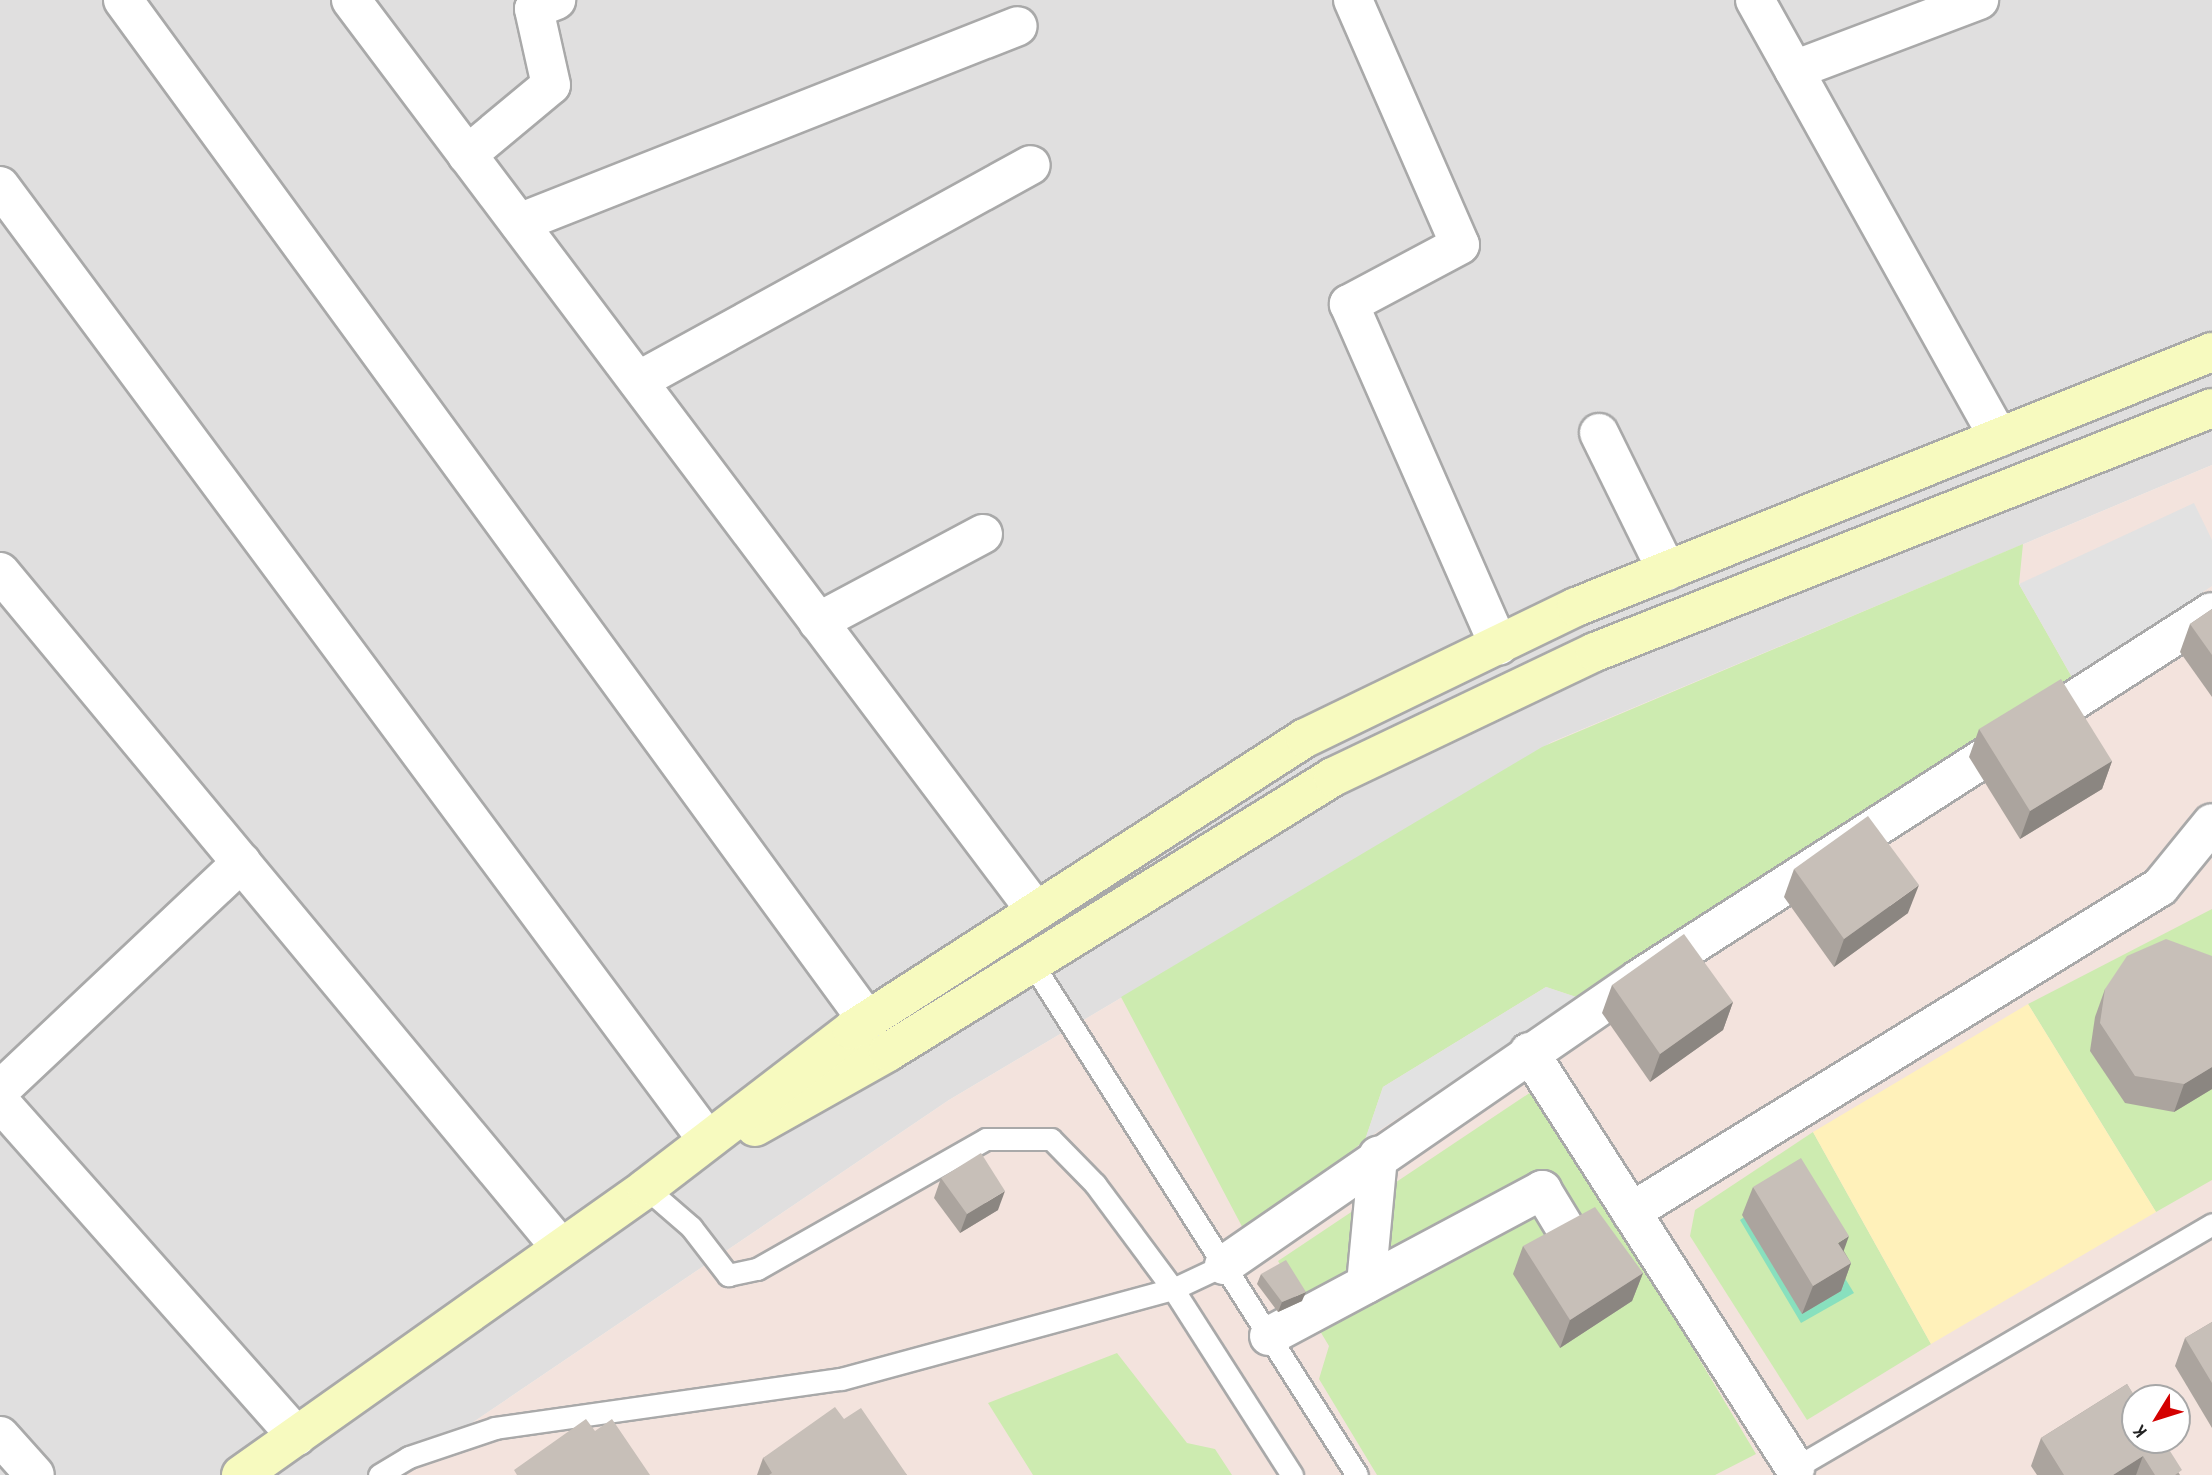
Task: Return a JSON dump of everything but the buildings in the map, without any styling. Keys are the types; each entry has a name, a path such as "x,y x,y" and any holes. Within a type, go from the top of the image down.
{"main road":[{"path":"241,1475 646,1188 706,1138 867,1020 1305,738 1499,645 1667,571 2212,352"},
{"path":"646,1188 1032,963 1333,777 1595,652 2212,408"}],"street":[{"path":"123,0 867,1020"},
{"path":"351,0 1036,911"},
{"path":"467,155 551,85 534,9 556,0"},
{"path":"1353,0 1460,245 1349,304 1499,645"},
{"path":"1755,0 1999,438"},
{"path":"1794,71 1904,13 1979,0"},
{"path":"519,223 1018,26"},
{"path":"638,382 1031,165"},
{"path":"0,186 706,1138"},
{"path":"1599,433 1667,571"},
{"path":"818,622 982,534"},
{"path":"2,580 242,862 561,1248"},
{"path":"1224,1265 1529,1052 2212,612"},
{"path":"1631,1212 2160,887 2210,833"},
{"path":"0,1090 242,862"},
{"path":"1529,1052 1631,1212 1789,1471"},
{"path":"0,1102 297,1436"},
{"path":"1366,1284 1378,1156"},
{"path":"1269,1336 1542,1190 1573,1241"},
{"path":"0,1436 35,1475"}],"lane":[{"path":"1032,963 1357,1475"},
{"path":"646,1188 691,1227 728,1275 757,1269 986,1139 1051,1139 1095,1184 1172,1289 1292,1475"},
{"path":"1789,1471 2212,1224"},
{"path":"379,1475 409,1457 495,1428 841,1379 1172,1289 1224,1265"}],"shaded area":[{"path":"0,0 2212,0 2212,465 1552,742 949,1100 395,1475 0,1475"},
{"path":"2212,465 2212,1475 395,1475 949,1100 1552,742"},
{"path":"2194,503 2212,540 2212,586 2073,679 2019,584"},
{"path":"1546,987 1579,998 1365,1140 1383,1087"}],"green space":[{"path":"2023,544 2019,584 2073,679 1579,998 1546,987 1383,1087 1365,1140 1247,1236 1121,997 1542,747"},
{"path":"2212,909 2212,1180 2156,1212 2028,1004"},
{"path":"1537,1088 1756,1454 1715,1475 1377,1475 1319,1379 1329,1346 1278,1261"},
{"path":"1813,1132 1931,1344 1807,1420 1690,1236 1695,1210"},
{"path":"1789,1187 1854,1293 1801,1323 1740,1220"},
{"path":"1117,1353 1187,1443 1215,1449 1232,1475 1033,1475 988,1403"}],"sand":[{"path":"2028,1004 2156,1212 1931,1344 1813,1132"}]}
